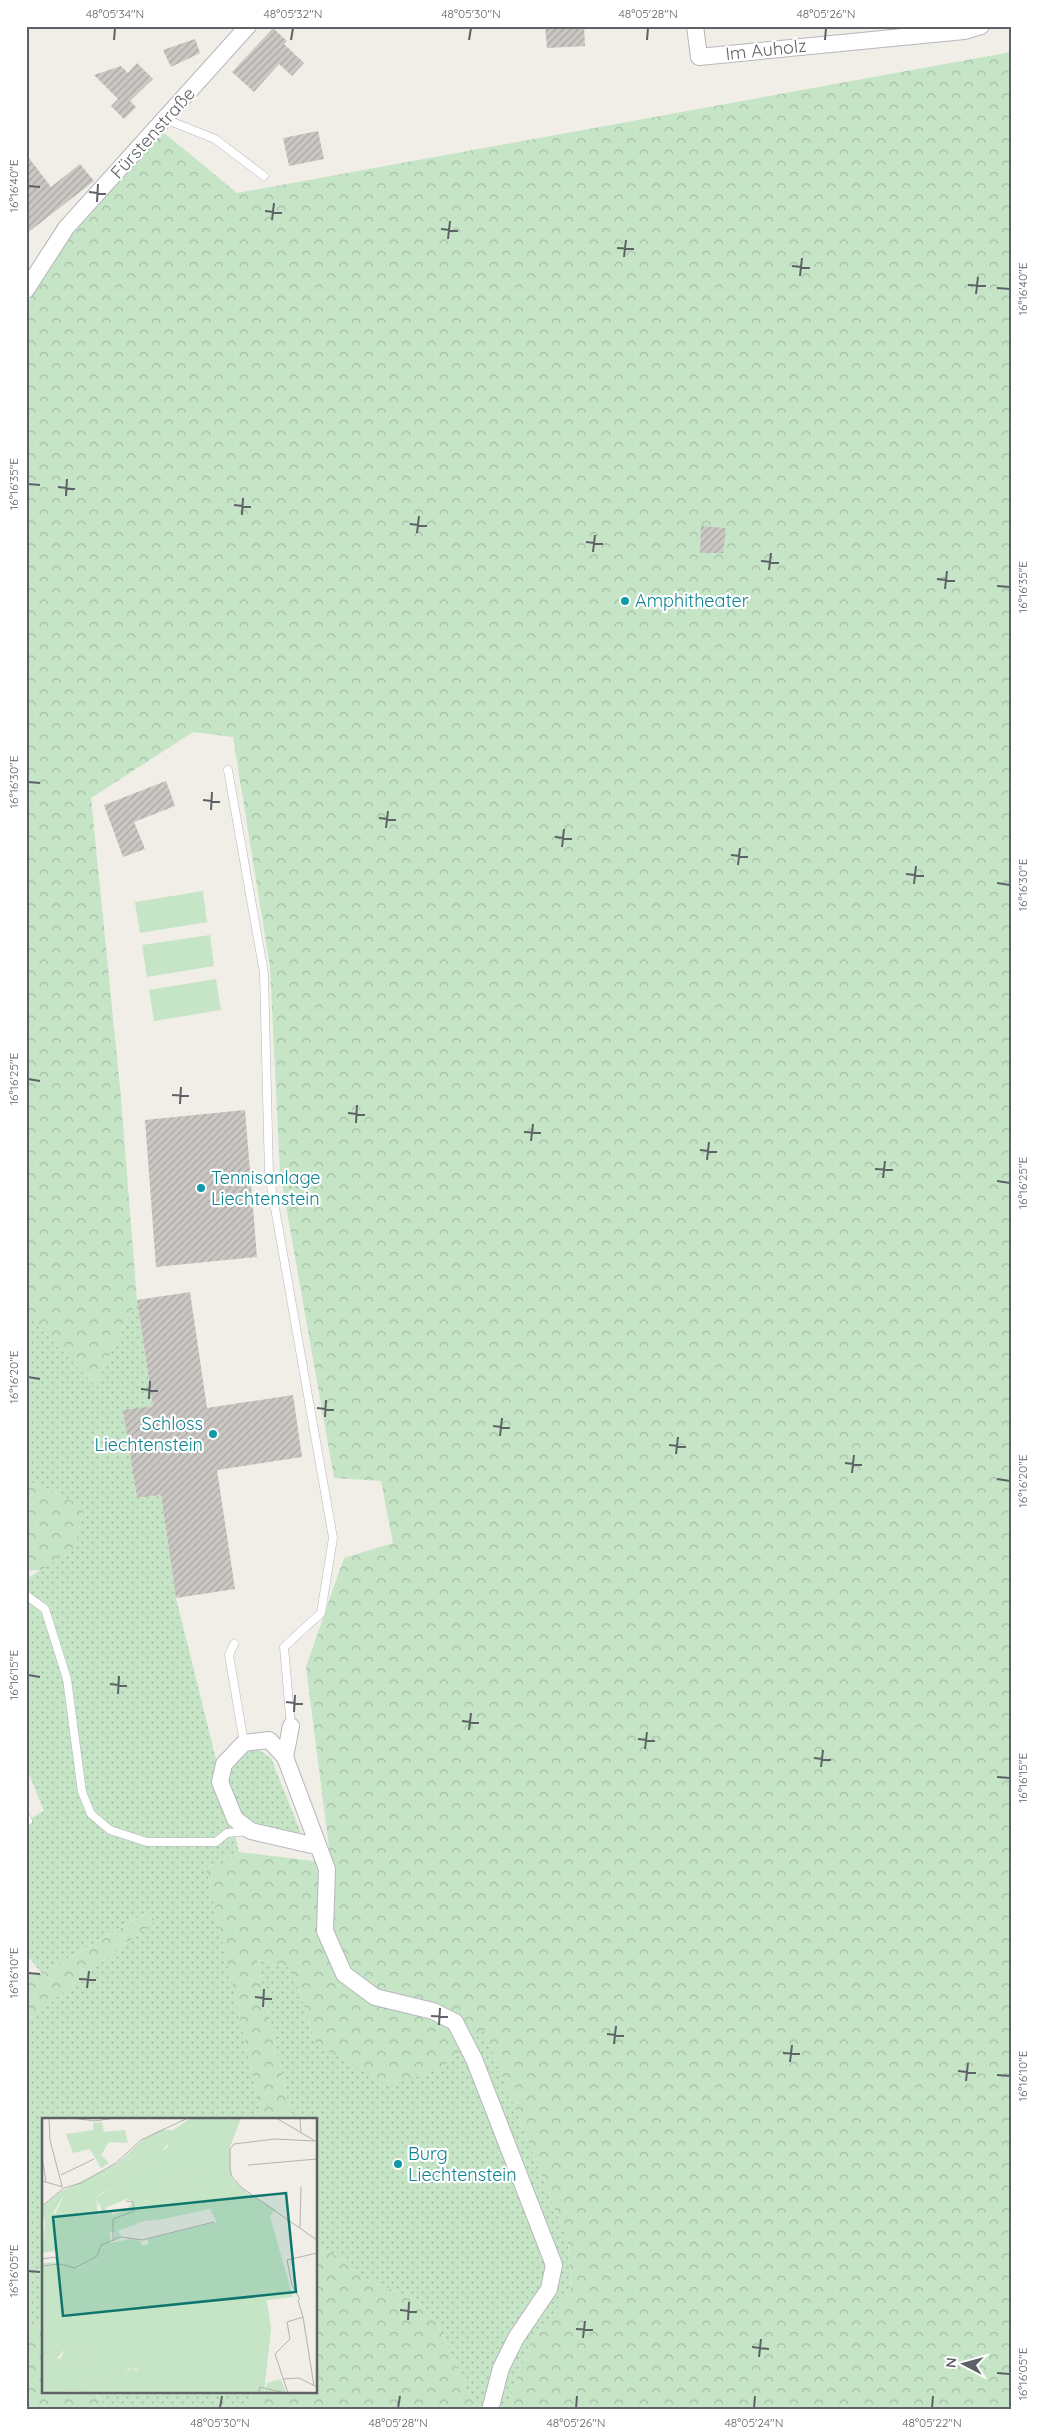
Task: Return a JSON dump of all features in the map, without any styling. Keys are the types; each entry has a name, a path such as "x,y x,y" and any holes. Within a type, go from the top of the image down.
{"street":[{"name":"Fürstenstraße","path":"26,290 66,228 248,26"},
{"name":"Im Auholz","path":"696,26 699,57 964,31 982,26"},
{"path":"285,1757 291,1726"},
{"path":"316,1846 250,1831 236,1819 220,1782 224,1764 244,1743 269,1740 285,1757 316,1846 327,1869 326,1931 344,1974 375,1997 433,2011 455,2022 474,2059 554,2265 549,2289 516,2338 501,2368 490,2410"}],"lane":[{"path":"165,119 215,139 264,176"},
{"path":"228,770 264,973 269,1174 333,1538 321,1613 284,1646 291,1726"},
{"path":"26,1594 45,1608 67,1679 82,1792 91,1814 110,1830 147,1842 216,1842 227,1833 250,1831"},
{"path":"234,1644 229,1655 244,1743"}],"green space":[{"path":"1011,52 1011,2410 506,2410 529,2345 571,2291 568,2242 484,2030 442,2068 388,2086 316,2044 292,1968 257,1960 292,2118 263,2118 206,1868 239,1852 331,1863 306,1667 344,1558 393,1543 381,1481 334,1478 280,1172 270,967 233,737 193,732 91,798 120,1087 137,1300 95,1385 26,1313 26,305 72,235 163,132 237,193"},
{"path":"203,891 207,922 140,933 135,902"},
{"path":"210,935 214,966 147,977 142,945"},
{"path":"216,979 221,1010 154,1021 149,990"},
{"path":"137,1300 153,1406 124,1411 137,1498 161,1495 176,1598 239,1852 206,1868 263,2118 42,2118 42,2328 26,2323 26,2021 156,1920 144,1914 42,1974 26,1954 26,1821 44,1811 26,1767 26,1579 75,1549 84,1506 26,1480 26,1313 95,1385"},
{"path":"26,1480 84,1506 75,1549 41,1570 26,1571"},
{"path":"247,1750 259,1750 271,1758 301,1833 259,1826 244,1815 231,1801 227,1775 237,1754"},
{"path":"145,1914 156,1920 26,2021 26,1973 42,1974"},
{"path":"257,1960 292,1968 316,2044 442,2068 484,2030 568,2242 571,2291 529,2345 506,2410 476,2410 436,2321 416,2300 364,2278 319,2243 318,2118 292,2118"},
{"path":"318,2239 319,2243 364,2278 416,2300 436,2321 476,2410 248,2410 252,2394 318,2394"},
{"path":"26,2323 42,2328 42,2394 96,2394 105,2407 102,2410 26,2410"},
{"path":"97,2394 252,2394 248,2410 102,2410 105,2407"}],"building":[{"path":"545,26 584,26 585,46 547,48"},
{"path":"273,28 287,41 284,44 304,63 292,76 279,64 254,92 232,72"},
{"path":"195,39 200,53 171,67 163,50"},
{"path":"137,63 153,79 130,101 136,107 124,119 111,106 118,99 94,75 121,66 128,73"},
{"path":"318,131 324,159 289,166 283,138"},
{"path":"26,154 51,187 80,164 94,181 26,234"},
{"path":"701,526 726,528 723,553 700,553"},
{"path":"166,781 175,806 134,822 145,849 123,857 104,805"},
{"name":"Tennisanlage Liechtenstein","path":"245,1110 257,1257 156,1267 145,1120"},
{"name":"Schloss Liechtenstein","path":"190,1292 207,1408 293,1395 302,1457 217,1470 235,1589 176,1598 161,1495 137,1498 123,1410 153,1406 137,1300"}],"place":[{"name":"Amphitheater","path":"625,601"},
{"name":"Tennisanlage Liechtenstein","path":"201,1188"},
{"name":"Schloss Liechtenstein","path":"213,1434"},
{"name":"Burg Liechtenstein","path":"398,2164"}]}
